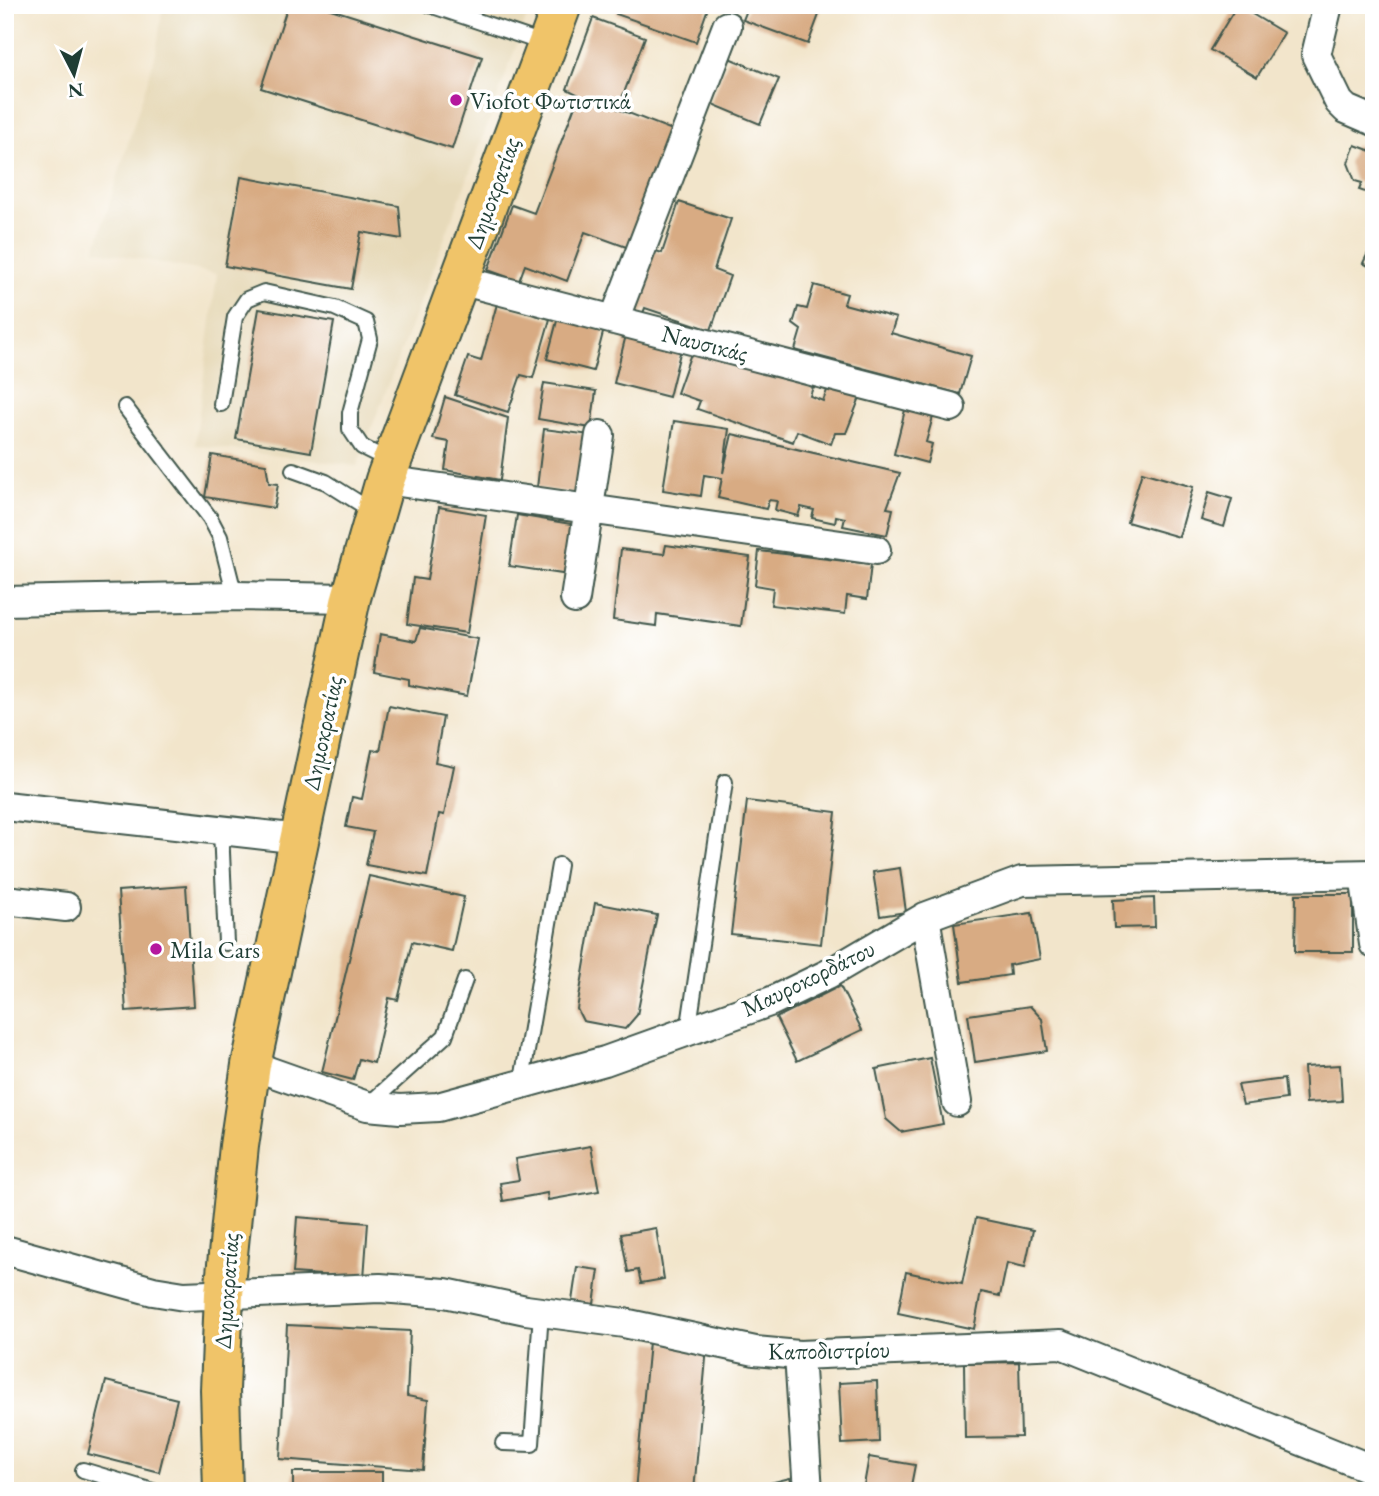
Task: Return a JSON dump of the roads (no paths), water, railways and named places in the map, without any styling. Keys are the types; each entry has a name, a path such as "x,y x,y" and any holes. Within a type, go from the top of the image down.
{"main road":[{"name":"Δημοκρατίας","path":"223,1491 220,1390 224,1294 235,1173 251,1065 351,598 384,485 562,5"}],"street":[{"path":"1328,5 1316,55 1339,102 1346,109 1374,121"},
{"path":"614,320 727,26"},
{"name":"Ναυσικάς","path":"459,280 951,407"},
{"path":"575,599 600,435"},
{"path":"384,485 589,509 876,550"},
{"path":"5,601 235,596 351,598"},
{"path":"5,806 300,839"},
{"path":"1369,875 1374,944"},
{"name":"Μαυροκορδάτου","path":"251,1065 367,1106 400,1109 438,1107 521,1086 688,1032 801,988 925,917 1004,886 1038,878 1369,875"},
{"path":"5,900 66,907"},
{"path":"925,917 957,1102"},
{"name":"Καποδιστρίου","path":"5,1250 153,1292 184,1296 380,1288 445,1293 541,1312 614,1321 755,1351 799,1355 1061,1343 1374,1470"},
{"path":"799,1355 808,1491"}],"lane":[{"path":"430,5 547,44"},
{"path":"221,404 235,317 247,299 264,292 335,307 366,322 370,339 350,413 350,429 384,485"},
{"path":"125,407 210,518 220,537 235,596"},
{"path":"293,470 326,482 384,485"},
{"path":"688,1032 725,782"},
{"path":"221,830 226,943"},
{"path":"521,1086 559,865"},
{"path":"367,1106 445,1036 465,980"},
{"path":"503,1443 532,1444 541,1312"},
{"path":"83,1470 153,1491"}],"place":[{"name":"Viofot Φωτιστικά","path":"456,100"},
{"name":"Mila Cars","path":"156,949"}]}
